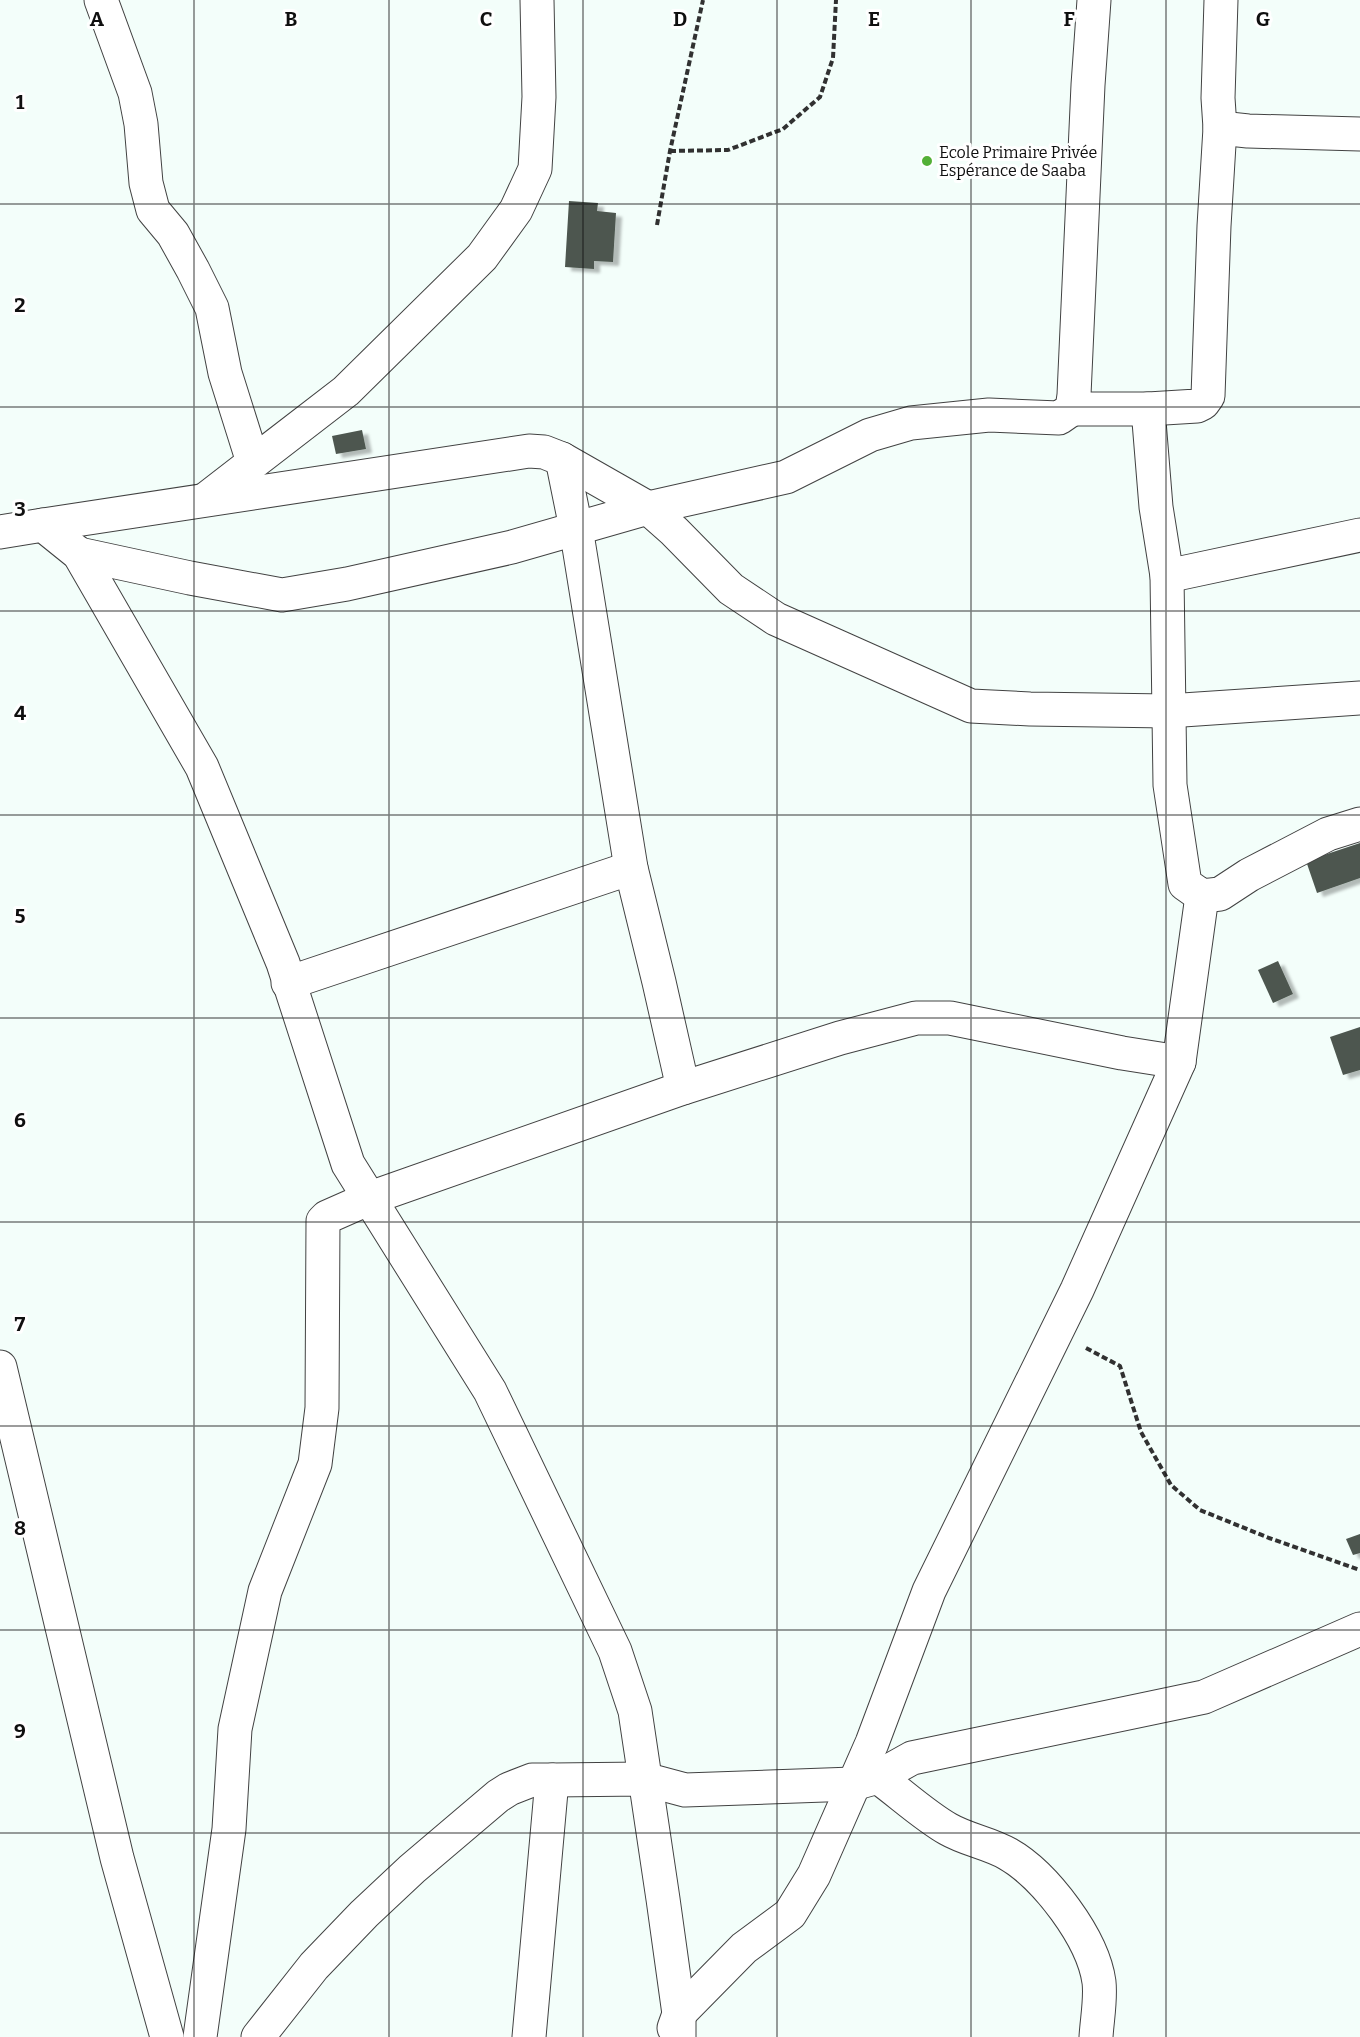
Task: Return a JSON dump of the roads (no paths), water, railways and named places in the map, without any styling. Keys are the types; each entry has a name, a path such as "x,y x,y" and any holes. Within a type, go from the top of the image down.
{"street":[{"path":"100,0 135,93 141,124 146,183 153,210 173,234 212,309 225,373 253,462"},
{"path":"205,500 346,391 482,256 516,210 535,169 539,97 537,0"},
{"path":"1072,409 1094,0"},
{"path":"80,554 282,595 347,584 512,547 648,508 786,477 870,435 911,423 990,415 1059,418 1072,409 1148,409 1197,406 1203,403 1208,396 1220,128 1218,98 1221,0"},
{"path":"1220,128 1360,134"},
{"path":"1148,409 1156,507 1167,576 1170,785 1185,884 1202,896 1220,894 1249,875 1328,834 1360,824"},
{"path":"0,532 529,451 544,452 562,459 648,508 674,531 731,590 776,619 971,706 1168,711 1360,698"},
{"path":"562,459 576,528 631,868 683,1088"},
{"path":"43,525 80,554 202,767 283,963 348,1164 490,1392 615,1652 632,1701 676,2030"},
{"path":"1167,576 1360,535"},
{"path":"288,983 631,868"},
{"path":"676,2030 744,1948 790,1914 866,1780 872,1743 929,1591 1056,1333 1179,1062 1202,896"},
{"path":"200,2037 229,1829 235,1729 264,1591 315,1464 322,1408 323,1221 327,1217 370,1198 683,1088 840,1038 916,1018 950,1018 1122,1053 1179,1062"},
{"path":"0,1367 117,1858 167,2037"},
{"path":"258,2037 314,1966 364,1914 412,1869 498,1796 532,1780 644,1779 685,1790 866,1780 912,1758 1204,1696 1360,1629"},
{"path":"530,2037 552,1780"},
{"path":"866,1780 948,1829 1014,1857 1029,1867 1052,1891 1082,1936 1099,1982 1096,2037"}],"place":[{"name":"Ecole Primaire Privée Espérance de Saaba","path":"927,161"}]}
